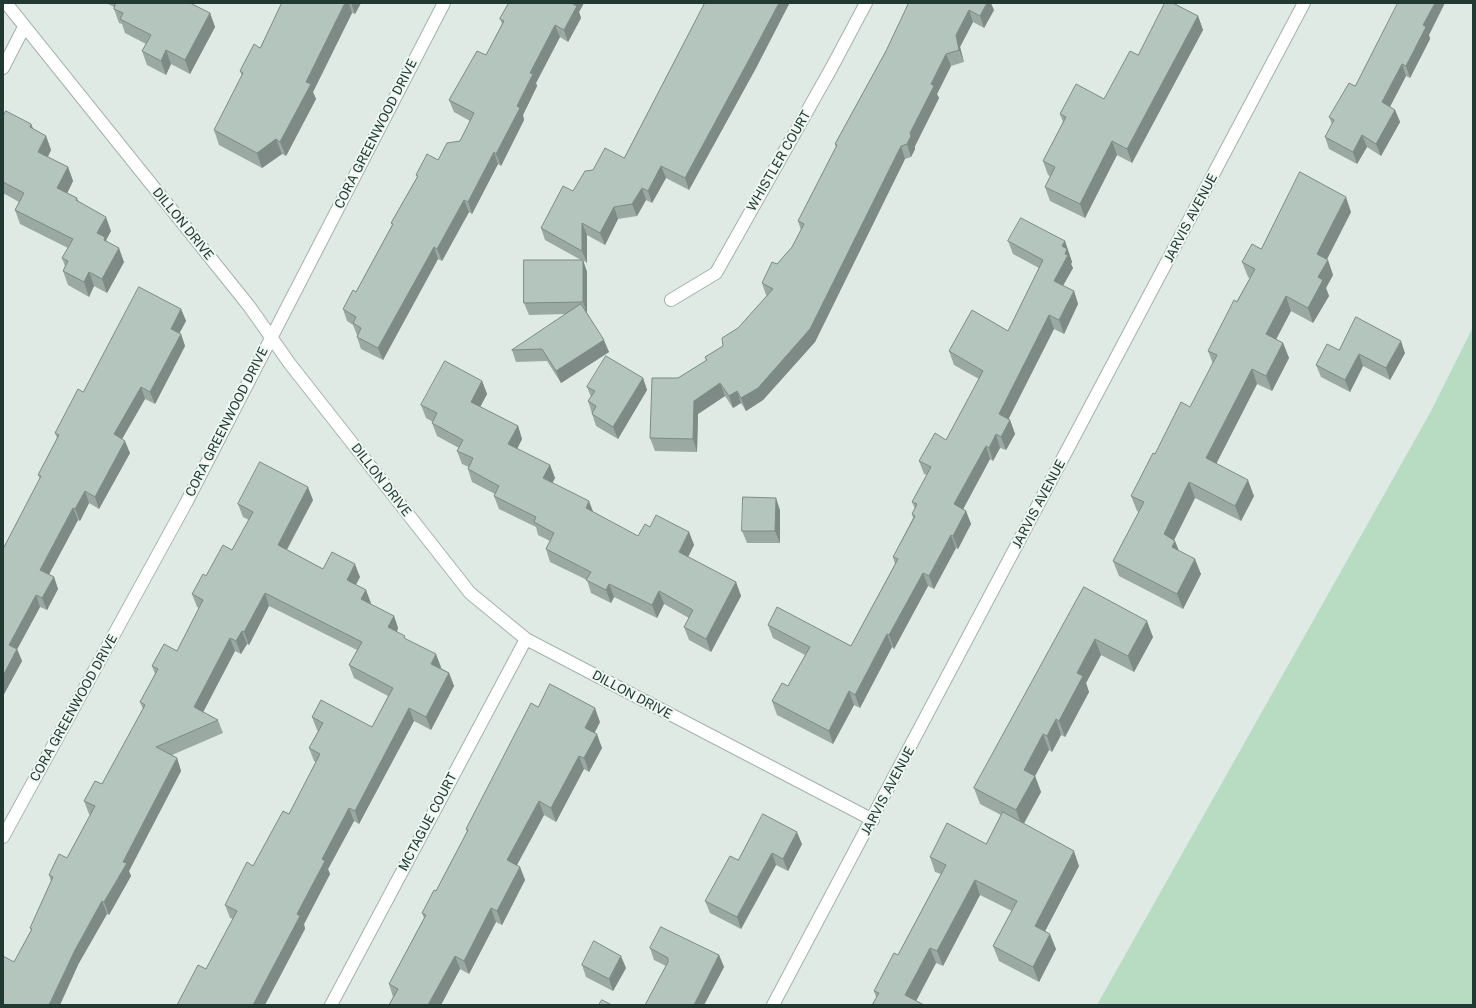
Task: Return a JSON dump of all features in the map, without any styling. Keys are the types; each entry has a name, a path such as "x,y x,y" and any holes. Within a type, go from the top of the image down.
{"street":[{"name":"DILLON DRIVE","path":"6,3 249,306 270,338 470,593 526,639 873,820"},
{"name":"CORA GREENWOOD DRIVE","path":"3,838 186,503 444,3"},
{"name":"WHISTLER COURT","path":"671,300 716,273 832,67 866,3"},
{"name":"JARVIS AVENUE","path":"773,1005 873,820 1304,3"},
{"path":"3,68 24,27"},
{"name":"MCTAGUE COURT","path":"331,1005 498,689 526,639"}],"green space":[{"path":"1473,327 1473,1005 1097,1005 1430,413"}],"building":[{"path":"116,3 190,3 210,13 185,60 166,50 161,61 142,51 151,35 120,19 123,13 114,9"},
{"path":"282,3 345,3 306,82 311,84 280,142 276,139 257,153 214,130 243,73 240,71 254,44 260,48"},
{"path":"509,3 573,3 577,6 564,30 555,25 530,73 533,74 517,106 520,108 496,154 494,152 468,202 464,200 437,249 434,247 378,348 357,337 361,328 353,323 356,317 343,309 353,290 356,292 393,224 391,223 418,176 416,175 427,154 438,160 447,143 460,141 474,113 449,100 477,51 486,55 504,21 500,19"},
{"path":"705,3 779,3 685,178 661,166 648,191 642,188 632,204 614,207 600,233 582,223 582,251 541,228 563,186 573,191 585,171 593,170 605,148 624,158"},
{"path":"909,3 987,3 980,16 969,10 956,35 959,50 946,54 931,84 934,86 910,133 911,136 907,144 901,146 810,329 758,388 741,398 737,391 729,396 720,383 694,401 693,439 650,438 652,378 678,378 707,360 705,357 723,346 722,338 738,328 773,289 762,283 772,262 777,264 792,247 804,224 798,221 837,145 835,144 886,51"},
{"path":"1165,3 1173,3 1198,16 1127,149 1112,141 1080,204 1045,187 1055,167 1043,161 1066,117 1060,114 1076,84 1104,99 1130,51 1138,55"},
{"path":"1398,3 1435,3 1423,25 1426,27 1406,66 1402,64 1382,102 1395,110 1376,144 1362,135 1353,152 1325,137 1334,120 1329,117 1349,83 1355,86"},
{"path":"6,111 31,124 30,127 46,136 38,152 68,167 57,188 77,198 76,200 106,217 97,233 105,237 104,240 119,248 102,279 89,272 84,282 63,271 68,261 62,258 73,239 15,210 24,193 3,182 3,117"},
{"path":"1300,172 1346,197 1317,254 1328,260 1318,277 1323,280 1308,308 1286,296 1266,334 1283,343 1266,376 1252,369 1206,458 1248,480 1235,506 1189,482 1164,534 1175,541 1172,547 1195,559 1177,594 1113,561 1144,502 1131,496 1153,453 1155,454 1181,402 1190,407 1217,355 1208,351 1234,300 1237,302 1255,269 1242,262 1252,244 1261,249"},
{"path":"1021,218 1065,241 1062,246 1067,249 1065,254 1068,255 1054,281 1074,291 1059,320 1049,315 999,414 1010,420 1001,437 996,434 989,448 986,446 954,504 966,511 953,536 951,535 929,576 923,573 889,635 887,634 855,695 849,691 829,731 772,701 782,683 788,686 810,647 768,625 777,607 851,646 898,559 893,557 915,516 912,514 917,504 912,502 931,467 919,461 935,433 946,440 983,371 949,351 972,310 1008,331 1043,260 1008,241"},
{"path":"524,260 583,260 583,302 524,303"},
{"path":"139,287 181,309 171,329 181,334 150,392 141,387 114,434 125,441 95,497 85,491 75,509 73,508 40,570 54,577 42,598 36,595 9,645 17,649 3,676 3,549 41,476 38,475 59,435 55,433 78,389 83,392"},
{"path":"581,304 604,340 556,371 542,349 512,350"},
{"path":"1356,317 1401,341 1386,368 1359,354 1345,380 1316,365 1327,344 1339,350"},
{"path":"606,356 643,378 613,427 592,414 596,406 588,401 595,391 587,387"},
{"path":"445,361 482,381 471,402 518,426 508,444 550,465 543,478 589,501 586,508 638,536 645,524 650,527 656,515 689,532 679,552 736,582 706,639 684,627 693,610 659,591 652,605 609,584 606,590 586,580 591,572 546,549 554,533 534,522 536,517 494,496 499,486 468,469 473,458 457,451 463,440 432,423 437,413 421,405"},
{"path":"260,462 308,487 278,545 323,569 332,552 355,564 347,580 366,590 361,599 394,616 388,627 405,636 404,638 436,654 431,664 449,673 426,717 409,708 355,811 349,808 322,859 325,861 297,914 300,916 253,1005 177,1005 198,965 206,969 237,911 225,905 247,862 253,866 283,811 289,814 320,754 309,748 323,723 312,717 321,700 372,727 393,688 349,665 362,642 265,593 244,632 242,631 236,641 230,638 194,707 218,720 156,747 177,758 123,862 127,863 104,902 102,901 75,950 49,1005 3,1005 3,956 14,962 32,929 30,928 53,877 49,875 59,854 67,858 95,806 84,801 95,781 102,784 145,705 140,702 158,669 152,666 164,644 177,651 203,600 192,594 203,574 206,576 223,545 232,550 253,512 238,504"},
{"path":"743,497 776,498 775,531 742,531"},
{"path":"1084,587 1147,621 1128,656 1095,639 1077,673 1083,676 1059,721 1056,719 1047,736 1043,734 1024,770 1035,776 1016,810 974,788"},
{"path":"550,684 595,708 585,728 597,734 584,758 579,756 551,808 539,801 507,860 520,867 497,911 491,908 464,961 455,956 428,1005 389,1005 398,989 389,984 426,915 422,913 434,890 436,891 468,830 466,829 531,703 538,707"},
{"path":"1003,812 1074,851 1035,926 1050,934 1033,967 993,946 1017,901 975,880 937,951 930,948 905,995 924,1005 872,1005 879,993 874,991 894,953 898,955 946,865 930,857 947,823 986,844"},
{"path":"763,814 797,832 783,859 772,853 737,917 705,901 730,856 738,860"},
{"path":"661,927 719,955 694,1005 645,1005 668,962 668,958 650,948"},
{"path":"594,941 621,956 609,979 582,965"},
{"path":"602,1000 612,1005 599,1005"}]}
